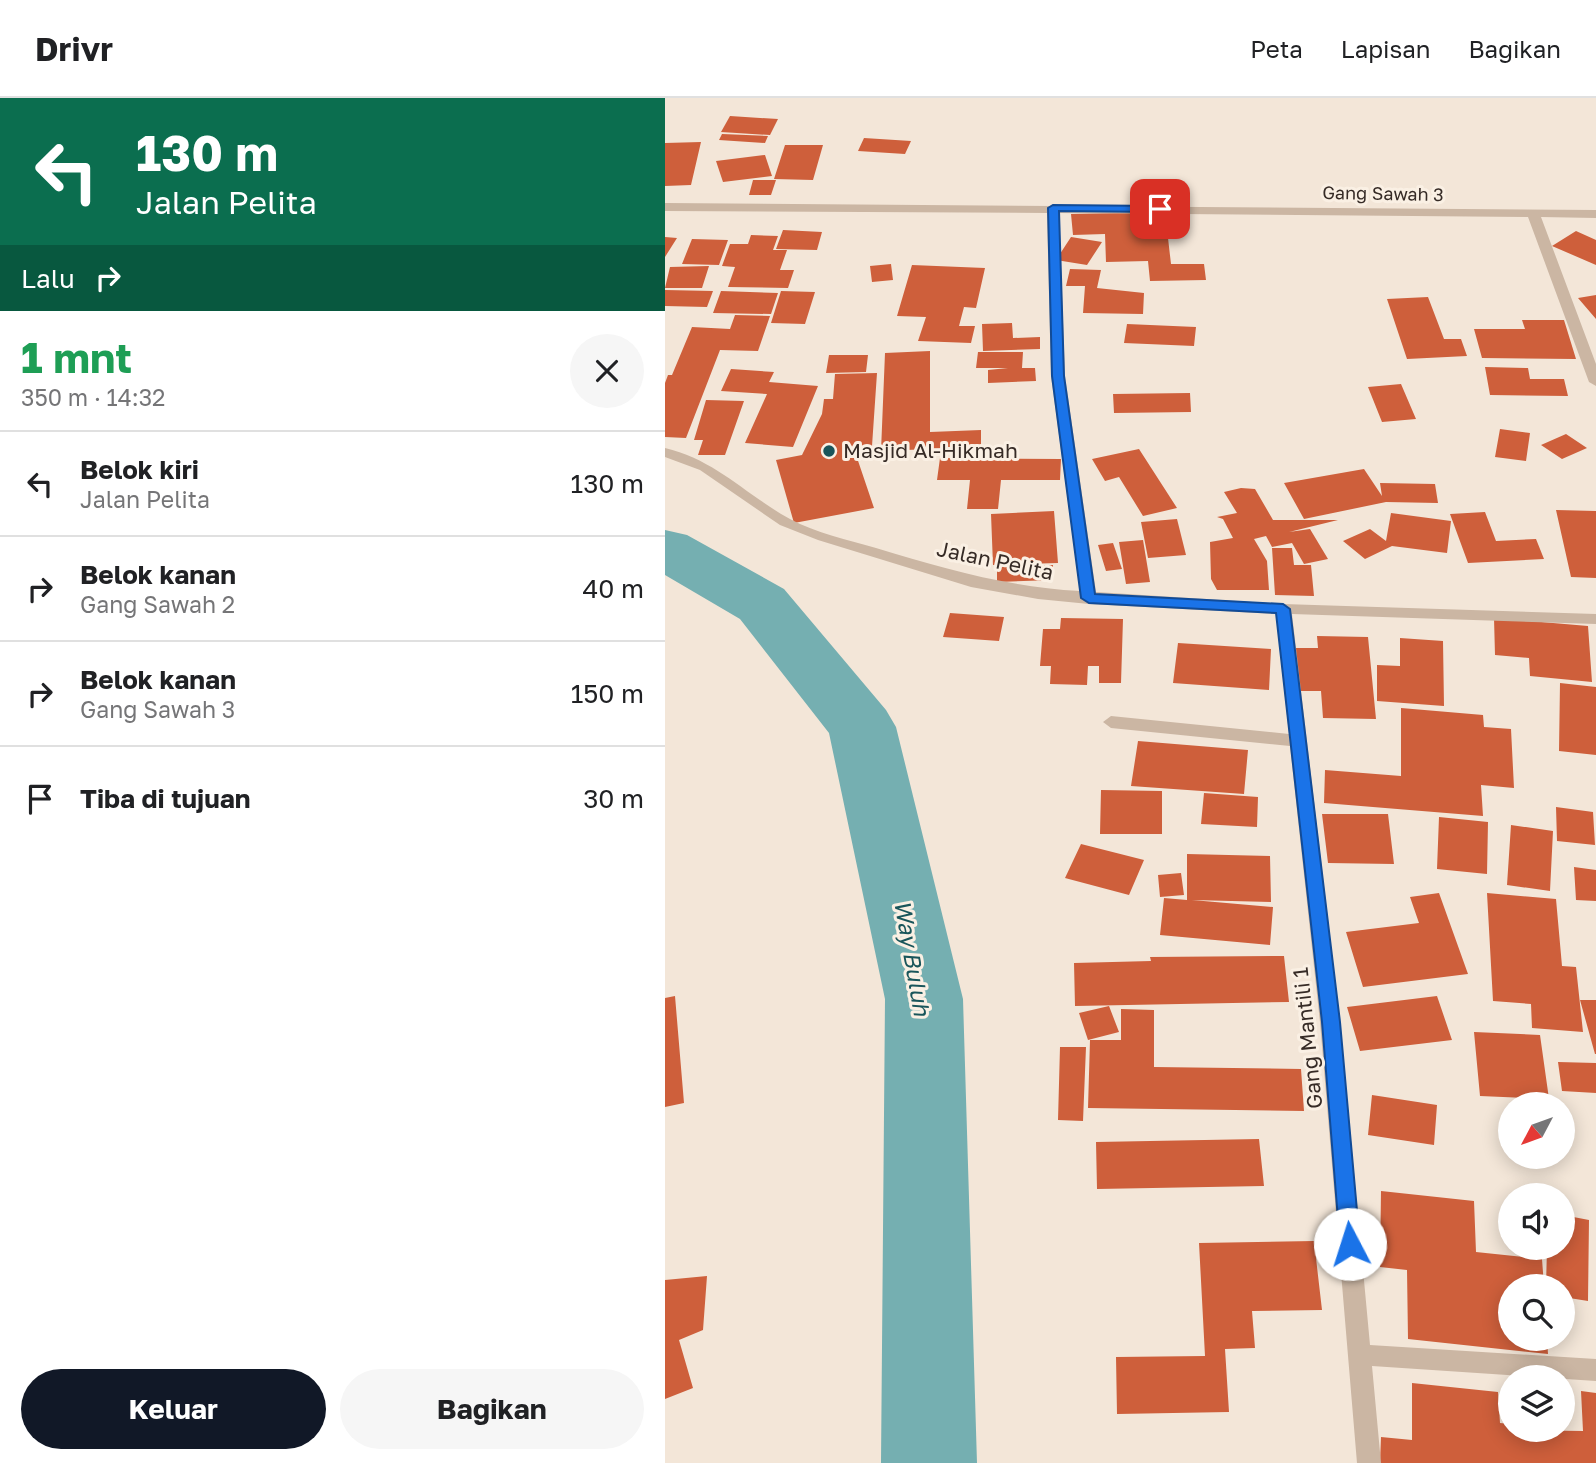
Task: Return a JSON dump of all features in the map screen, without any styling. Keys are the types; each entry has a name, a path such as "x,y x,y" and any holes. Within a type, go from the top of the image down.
{"street":[{"name":"Gang Sawah 3","path":"665,207 1596,214"},
{"path":"1053,208 1058,376 1089,598"},
{"path":"1533,213 1596,382"},
{"name":"Jalan Pelita","path":"665,452 705,467 785,522 823,537 971,582 1038,594 1089,598 1283,609 1596,619"},
{"name":"Gang Mantili 1","path":"1283,609 1296,741 1302,768 1331,1022 1369,1463"},
{"path":"1111,722 1296,741"},
{"path":"1360,1355 1596,1370"}],"building":[{"path":"730,116 778,119 770,135 721,132"},
{"path":"722,134 768,136 765,143 719,140"},
{"path":"864,138 911,141 905,154 858,151"},
{"path":"701,142 691,185 665,186 665,143"},
{"path":"785,145 823,145 813,180 774,179"},
{"path":"765,155 772,176 723,182 716,161"},
{"path":"753,180 776,180 771,195 749,195"},
{"path":"1165,212 1171,264 1204,264 1206,280 1150,281 1148,261 1106,262 1105,234 1073,235 1071,214"},
{"path":"783,230 822,232 817,250 776,249"},
{"path":"1576,231 1596,240 1596,265 1552,246"},
{"path":"751,235 778,236 773,250 787,250 780,270 794,270 788,288 728,287 735,267 722,266 730,244 748,244"},
{"path":"665,237 677,238 665,257"},
{"path":"1071,237 1102,242 1087,265 1056,260"},
{"path":"692,239 728,240 719,265 682,264"},
{"path":"891,264 893,280 872,282 870,266"},
{"path":"912,265 985,268 976,308 964,307 959,326 975,326 971,343 918,341 926,317 897,316"},
{"path":"709,266 702,288 665,288 670,267"},
{"path":"1070,269 1101,270 1097,288 1144,293 1143,314 1083,313 1085,286 1066,286"},
{"path":"665,290 713,291 707,307 665,306"},
{"path":"721,291 778,293 771,314 713,313"},
{"path":"781,291 815,292 805,324 771,323"},
{"path":"1596,295 1596,319 1578,298"},
{"path":"1428,297 1444,339 1461,339 1467,356 1407,359 1387,299"},
{"path":"735,315 770,316 758,351 720,350 686,438 665,437 665,383 668,375 672,375 692,327 730,329"},
{"path":"1522,320 1564,320 1576,359 1482,358 1474,329 1525,329"},
{"path":"1012,323 1013,338 1040,337 1040,349 983,351 982,324"},
{"path":"1127,324 1196,327 1194,346 1124,343"},
{"path":"930,351 930,432 981,430 981,447 881,451 885,353"},
{"path":"978,352 1023,352 1022,368 1035,368 1036,381 988,383 988,370 1008,368 976,368"},
{"path":"829,355 868,355 866,372 826,373"},
{"path":"1485,367 1528,368 1530,379 1564,379 1568,396 1490,395"},
{"path":"731,369 774,372 769,382 818,386 793,447 745,443 767,394 721,391"},
{"name":"Masjid Al-Hikmah","path":"877,373 872,446 853,446 874,508 794,523 776,460 802,455 822,414 824,399 833,399 835,374"},
{"path":"1401,384 1416,419 1382,422 1368,387"},
{"path":"1190,393 1191,412 1114,413 1113,394"},
{"path":"706,400 744,401 725,455 698,455 703,440 694,440"},
{"path":"1500,429 1530,433 1526,461 1495,457"},
{"path":"1566,434 1587,448 1562,459 1541,445"},
{"path":"1139,449 1177,508 1143,516 1119,477 1105,481 1092,459"},
{"path":"940,458 1061,459 1060,480 1001,480 998,509 967,509 970,480 937,480"},
{"path":"1364,469 1382,496 1380,483 1435,484 1438,503 1386,502 1304,519 1284,483"},
{"path":"1241,488 1255,489 1273,520 1338,520 1289,532 1310,529 1328,559 1304,564 1292,543 1272,547 1266,536 1254,539 1267,561 1269,590 1217,590 1211,579 1210,542 1233,538 1223,519 1217,517 1237,513 1224,492"},
{"path":"1556,510 1596,511 1596,578 1571,577"},
{"path":"1054,511 1058,563 993,565 991,514"},
{"path":"1485,512 1496,541 1536,539 1544,559 1468,563 1450,514"},
{"path":"1391,513 1451,521 1447,553 1392,546 1365,559 1343,541 1370,529 1386,541"},
{"path":"1177,519 1186,555 1148,558 1141,522"},
{"path":"1143,540 1150,582 1126,584 1119,542"},
{"path":"1113,543 1122,569 1106,571 1098,545"},
{"path":"1272,548 1292,548 1294,565 1311,565 1314,596 1275,595"},
{"path":"1053,565 1053,580 997,582 997,567"},
{"path":"950,613 1004,617 999,641 943,637"},
{"path":"1061,618 1123,619 1121,683 1099,683 1099,666 1088,666 1087,685 1050,684 1051,666 1040,666 1043,629 1060,629"},
{"path":"1494,618 1588,626 1592,682 1530,676 1529,658 1495,655"},
{"path":"1317,636 1368,637 1376,719 1323,718 1321,691 1297,691 1294,648 1318,648"},
{"path":"1400,638 1443,641 1444,706 1377,701 1377,665 1400,666"},
{"path":"1178,643 1271,649 1269,690 1173,683"},
{"path":"1560,683 1596,687 1596,755 1559,751"},
{"path":"1401,708 1483,715 1484,727 1511,729 1514,788 1481,785 1483,816 1324,803 1325,770 1401,776"},
{"path":"1138,741 1248,750 1244,794 1131,786"},
{"path":"1101,790 1162,791 1162,834 1100,834"},
{"path":"1204,793 1258,797 1257,827 1201,824"},
{"path":"1556,807 1593,812 1595,845 1557,841"},
{"path":"1322,814 1388,814 1394,864 1328,863"},
{"path":"1439,817 1488,822 1487,874 1437,869"},
{"path":"1511,825 1553,831 1550,891 1507,885"},
{"path":"1081,844 1144,860 1129,895 1065,878"},
{"path":"1187,854 1270,856 1271,902 1192,900 1273,907 1270,945 1160,935 1164,898 1187,900"},
{"path":"1574,867 1596,870 1596,901 1576,900"},
{"path":"1181,873 1184,895 1160,897 1158,875"},
{"path":"1439,893 1468,974 1363,987 1346,932 1419,923 1410,897"},
{"path":"1487,893 1556,899 1562,966 1576,967 1583,1032 1532,1028 1531,1004 1493,1001"},
{"path":"1284,956 1289,1002 1075,1006 1074,963 1151,961 1150,957"},
{"path":"675,996 684,1103 665,1107 665,998"},
{"path":"1437,996 1452,1040 1360,1051 1347,1007"},
{"path":"1580,1000 1596,1000 1596,1054 1595,1054"},
{"path":"1109,1006 1119,1032 1088,1040 1079,1013"},
{"path":"1121,1009 1154,1010 1154,1067 1301,1069 1304,1111 1088,1108 1090,1040 1121,1040"},
{"path":"1474,1032 1540,1035 1548,1092 1498,1092 1498,1097 1480,1096"},
{"path":"1060,1047 1086,1047 1083,1121 1058,1120"},
{"path":"1558,1062 1596,1063 1596,1093 1562,1091"},
{"path":"1372,1095 1437,1105 1434,1145 1368,1135"},
{"path":"1259,1139 1264,1186 1097,1189 1096,1142"},
{"path":"1381,1191 1474,1201 1476,1252 1498,1254 1498,1260 1542,1260 1543,1274 1498,1274 1498,1349 1408,1339 1407,1270 1380,1267"},
{"path":"1575,1217 1589,1220 1588,1301 1575,1299 1575,1274 1546,1274 1547,1260 1575,1260"},
{"path":"1314,1241 1322,1310 1252,1311 1255,1348 1225,1349 1229,1412 1117,1414 1116,1357 1205,1356 1199,1243"},
{"path":"707,1276 703,1330 679,1340 693,1388 665,1399 665,1280"},
{"path":"1520,1351 1548,1351 1548,1354"},
{"path":"1412,1383 1498,1392 1498,1442 1575,1442 1575,1431 1583,1431 1581,1391 1596,1393 1596,1463 1380,1463 1381,1437 1412,1440"}],"waterway":[{"name":"Way Buluh","path":"665,549 762,604 862,727 924,999 929,1463"}],"place":[{"name":"Masjid Al-Hikmah","path":"829,451"}],"route":[{"path":"1160,209 1053,208 1058,376 1089,598 1283,609 1296,741 1302,768 1331,1022 1350,1244"}]}
